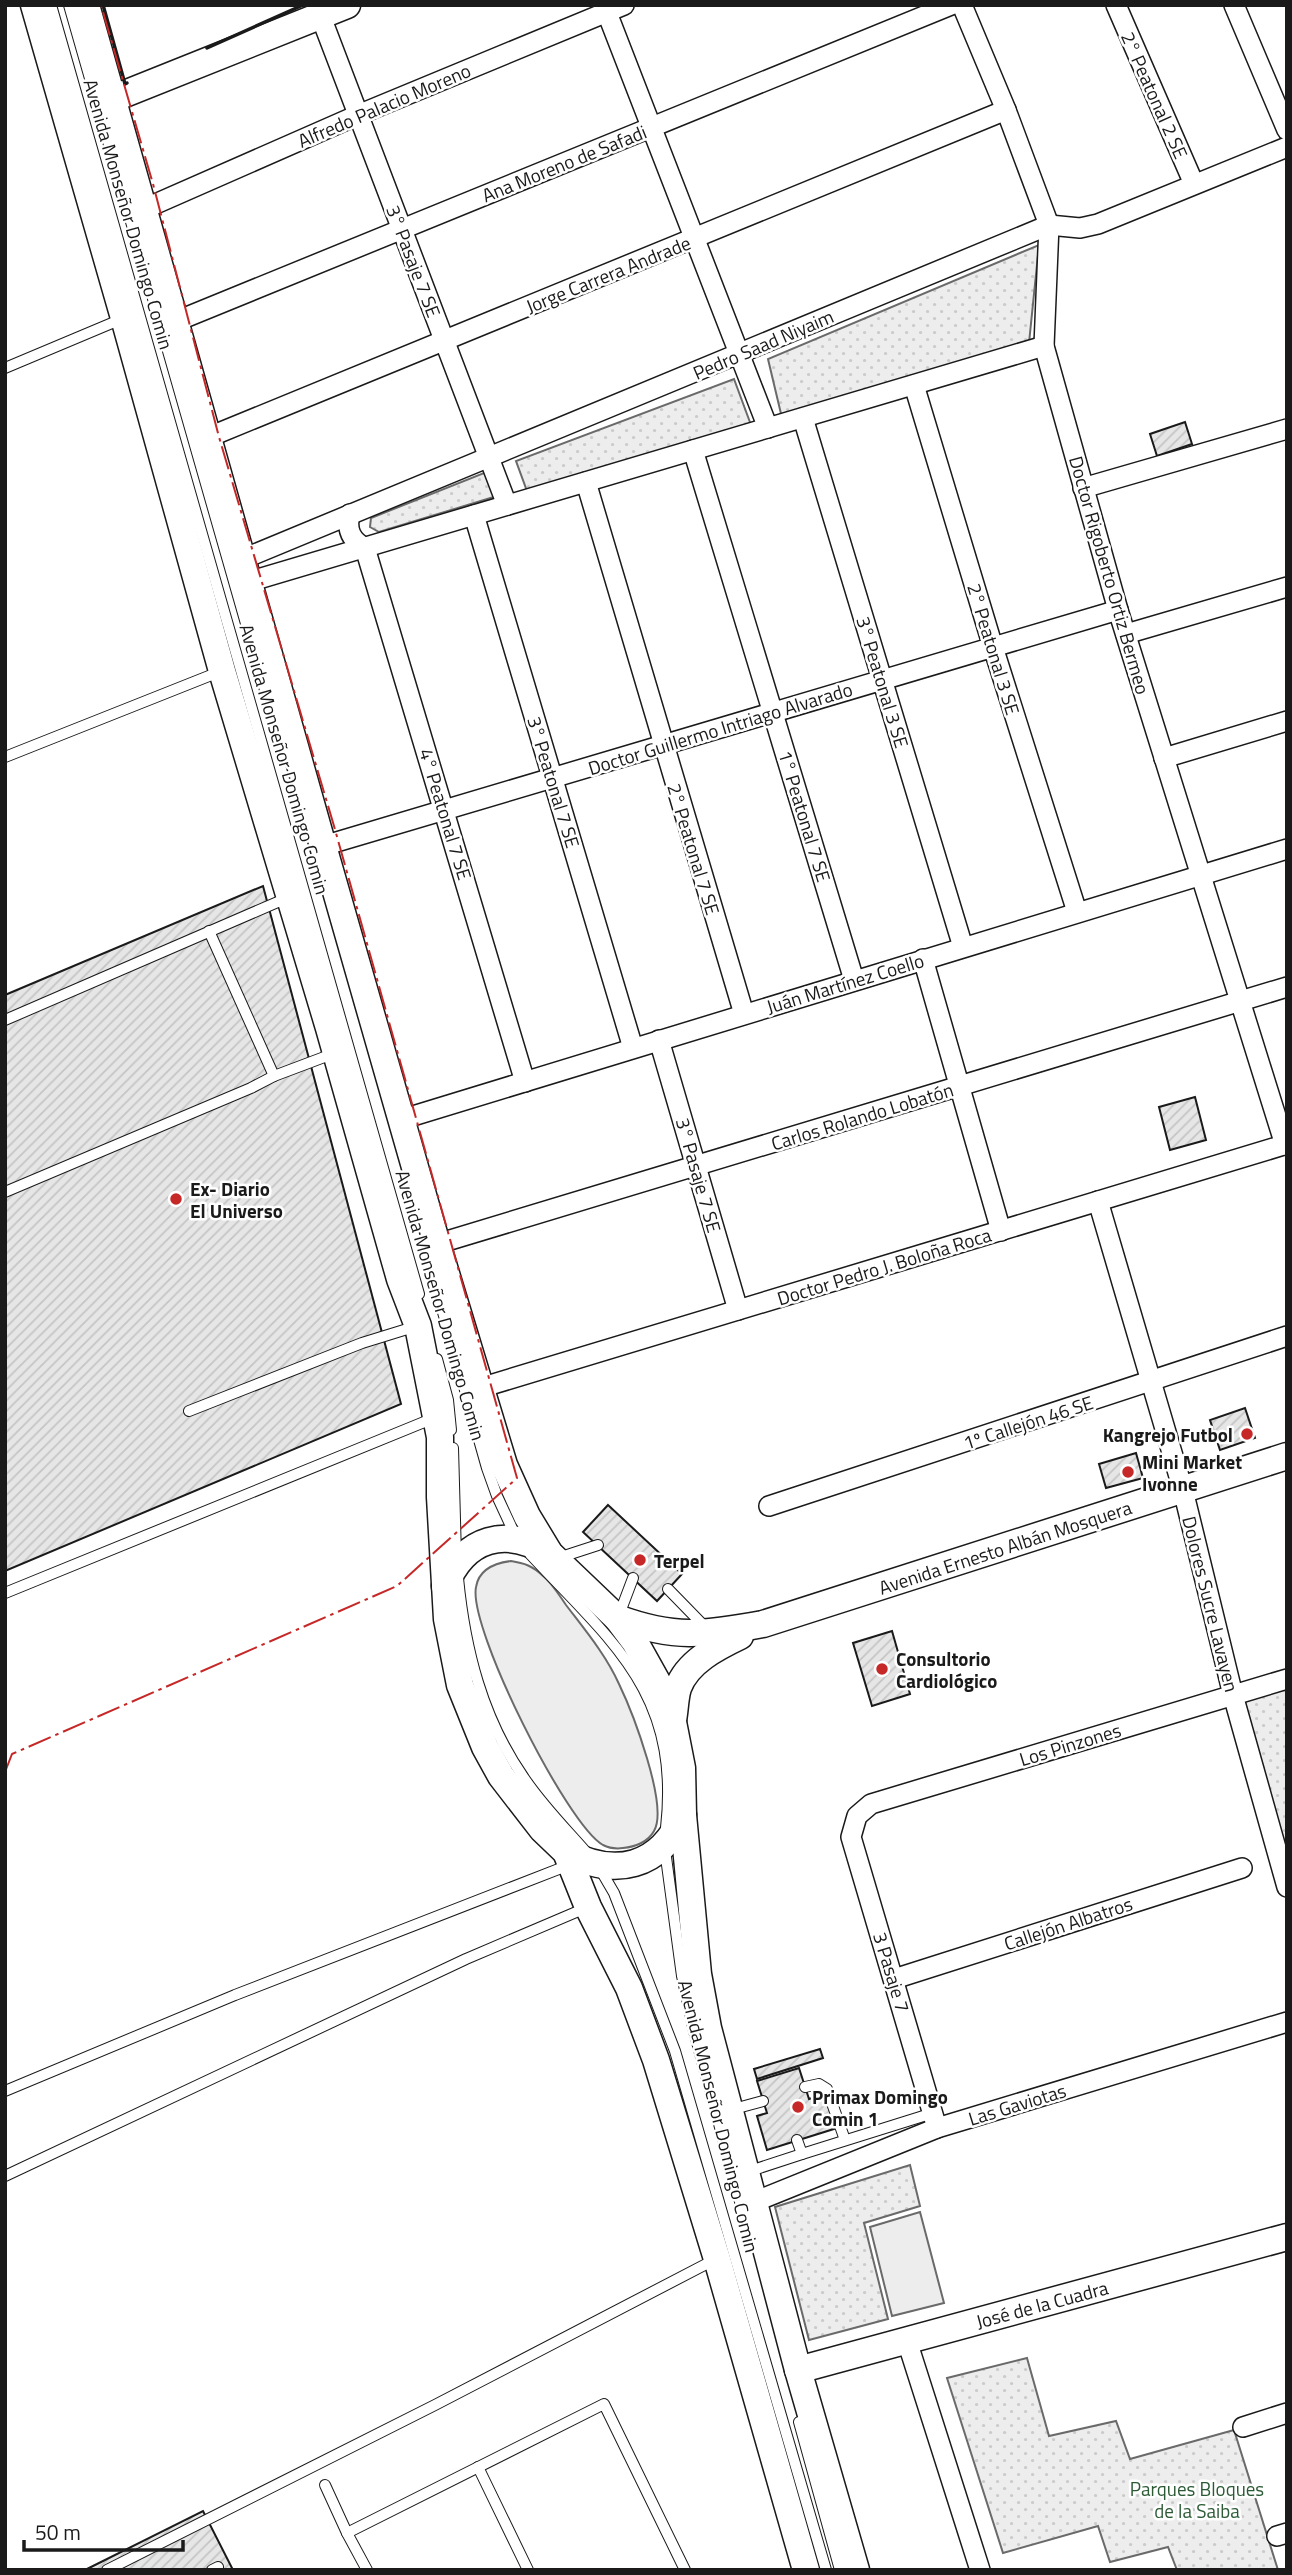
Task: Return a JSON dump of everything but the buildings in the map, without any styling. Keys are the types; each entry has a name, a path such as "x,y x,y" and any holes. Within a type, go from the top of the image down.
{"main road":[{"name":"Avenida Monseñor Domingo Comin","path":"34,5 222,671 397,1271 418,1326 438,1417 451,1575 452,1652 460,1685 480,1737 501,1776 568,1858 588,1907 629,1988 656,2060 717,2259 806,2570"},
{"name":"Avenida Monseñor Domingo Comin","path":"86,5 402,1119 428,1242 516,1494 552,1556 617,1618 651,1667 673,1722 682,1768 682,1815 698,1974 708,2028 798,2370 856,2570"},
{"path":"112,99 347,5"},
{"name":"Avenida Ernesto Albán Mosquera","path":"617,1618 648,1629 679,1634 712,1634 763,1624 1287,1456"},
{"path":"451,1575 464,1554 480,1544 498,1539 516,1538 534,1544 552,1556"},
{"name":"Avenida Ernesto Albán Mosquera","path":"673,1722 678,1688 696,1662 714,1648 763,1624"},
{"path":"568,1858 599,1866 634,1864 651,1856 664,1845 676,1831 682,1815"},
{"name":"José de la Cuadra","path":"798,2370 1287,2237"}],"street":[{"name":"Ana Moreno de Safadi","path":"177,321 951,5"},
{"name":"Doctor Rigoberto Ortiz Bermeo","path":"962,5 1006,110 1049,225 1044,346 1118,610 1286,1145"},
{"name":"2° Peatonal 2 SE","path":"1116,5 1194,184"},
{"path":"1234,5 1287,130"},
{"path":"612,8 652,127 768,428"},
{"name":"Alfredo Palacio Moreno","path":"144,209 612,8"},
{"name":"3° Pasaje 7 SE","path":"321,17 507,505"},
{"name":"Jorge Carrera Andrade","path":"209,437 1006,110"},
{"name":"Pedro Saad Niyaim","path":"246,571 350,514 1049,225 1080,228 1098,224 1287,147"},
{"path":"246,571 365,548 1044,346"},
{"name":"2° Peatonal 3 SE","path":"914,385 1077,912"},
{"name":"3° Peatonal 3 SE","path":"803,418 963,947"},
{"path":"1083,488 1287,429"},
{"name":"1° Peatonal 7 SE","path":"693,450 854,980"},
{"name":"2° Peatonal 7 SE","path":"586,482 744,1014"},
{"name":"4° Peatonal 7 SE","path":"350,514 349,530 352,537 365,548 525,1082"},
{"name":"3° Peatonal 7 SE","path":"474,515 634,1048"},
{"path":"1126,634 1287,587"},
{"name":"Doctor Guillermo Intriago Alvarado","path":"323,846 1118,610"},
{"path":"1164,758 1287,721"},
{"name":"Juán Martínez Coello","path":"402,1119 1287,849"},
{"path":"923,959 1001,1231"},
{"name":"Carlos Rolando Lobatón","path":"428,1242 696,1166 1287,987"},
{"name":"3° Pasaje 7 SE","path":"659,1041 738,1310"},
{"name":"Doctor Pedro J. Boloña Roca","path":"480,1388 1286,1145"},
{"name":"Dolores Sucre Lavayen","path":"1098,1201 1183,1490 1233,1695 1287,1887"},
{"name":"1º Callejón 46 SE","path":"769,1506 1287,1336"},
{"name":"Los Pinzones","path":"857,1816 871,1804 1287,1679"},
{"name":"3 Pasaje 7","path":"857,1816 850,1837 935,2121"},
{"name":"Callejón Albatros","path":"894,1979 1242,1868"},
{"name":"Las Gaviotas","path":"754,2202 935,2121 1287,2022"},
{"path":"907,2341 980,2570"},
{"path":"1243,2427 1287,2413"}],"lane":[{"name":"Avenida Monseñor Domingo Comin","path":"51,5 448,1400 453,1446 451,1575 470,1661 501,1742 525,1780 599,1866 614,1893 675,2051 826,2570"},
{"name":"Avenida Monseñor Domingo Comin","path":"69,5 287,765"},
{"path":"5,368 124,318"},
{"path":"5,757 222,671"},
{"path":"5,1020 289,897"},
{"path":"209,931 274,1076"},
{"path":"5,1192 335,1052"},
{"name":"Avenida Monseñor Domingo Comin","path":"428,1242 487,1468 516,1538 605,1632 627,1660 651,1701 663,1735 670,1797 664,1845 682,1976 691,2020 752,2247"},
{"path":"189,1411 362,1343 418,1326"},
{"path":"5,1593 438,1417"},
{"path":"552,1556 598,1545"},
{"path":"617,1618 633,1578"},
{"path":"668,1589 712,1634"},
{"path":"5,2091 568,1858"},
{"path":"5,2176 466,1959 588,1907"},
{"path":"805,2087 819,2084 827,2089 845,2140"},
{"path":"730,2110 764,2101"},
{"path":"746,2172 845,2140 935,2121"},
{"path":"797,2140 802,2154"},
{"path":"107,2570 717,2259"},
{"path":"347,2533 604,2404 685,2570"},
{"path":"796,2408 840,2570"},
{"path":"478,2467 528,2570"},
{"path":"325,2485 367,2570"}],"green space":[{"path":"1039,245 1029,343 782,418 768,359"},
{"path":"734,379 751,425 527,491 516,461"},
{"path":"489,471 497,496 379,532 370,527 371,518"},
{"path":"511,1561 532,1567 549,1582 614,1673 647,1758 657,1801 654,1831 641,1843 610,1848 587,1830 545,1765 503,1681 487,1642 478,1609 476,1587 484,1571 499,1563"},
{"path":"1287,1679 1287,1853 1242,1692"},
{"path":"910,2165 920,2206 864,2223 888,2319 809,2340 775,2207"},
{"path":"920,2212 944,2303 892,2316 870,2227"},
{"name":"Parques Bloques de la Saiba","path":"1027,2358 1049,2436 1116,2421 1130,2459 1234,2430 1278,2570 1177,2570 1168,2547 1110,2562 1098,2526 1003,2553 947,2378"}],"wall":[{"path":"103,5 125,84 127,83"},
{"path":"207,48 303,5"}],"power":[{"path":"5,1772 12,1754 397,1586 517,1478 334,826 219,437 153,184 101,5"}],"place":[{"name":"Ex- Diario El Universo","path":"176,1199"},
{"name":"Kangrejo Futbol","path":"1247,1434"},
{"name":"Mini Market Ivonne","path":"1128,1472"},
{"name":"Terpel","path":"640,1560"},
{"name":"Consultorio Cardiológico","path":"882,1669"},
{"name":"Primax Domingo Comin 1","path":"798,2107"}]}
